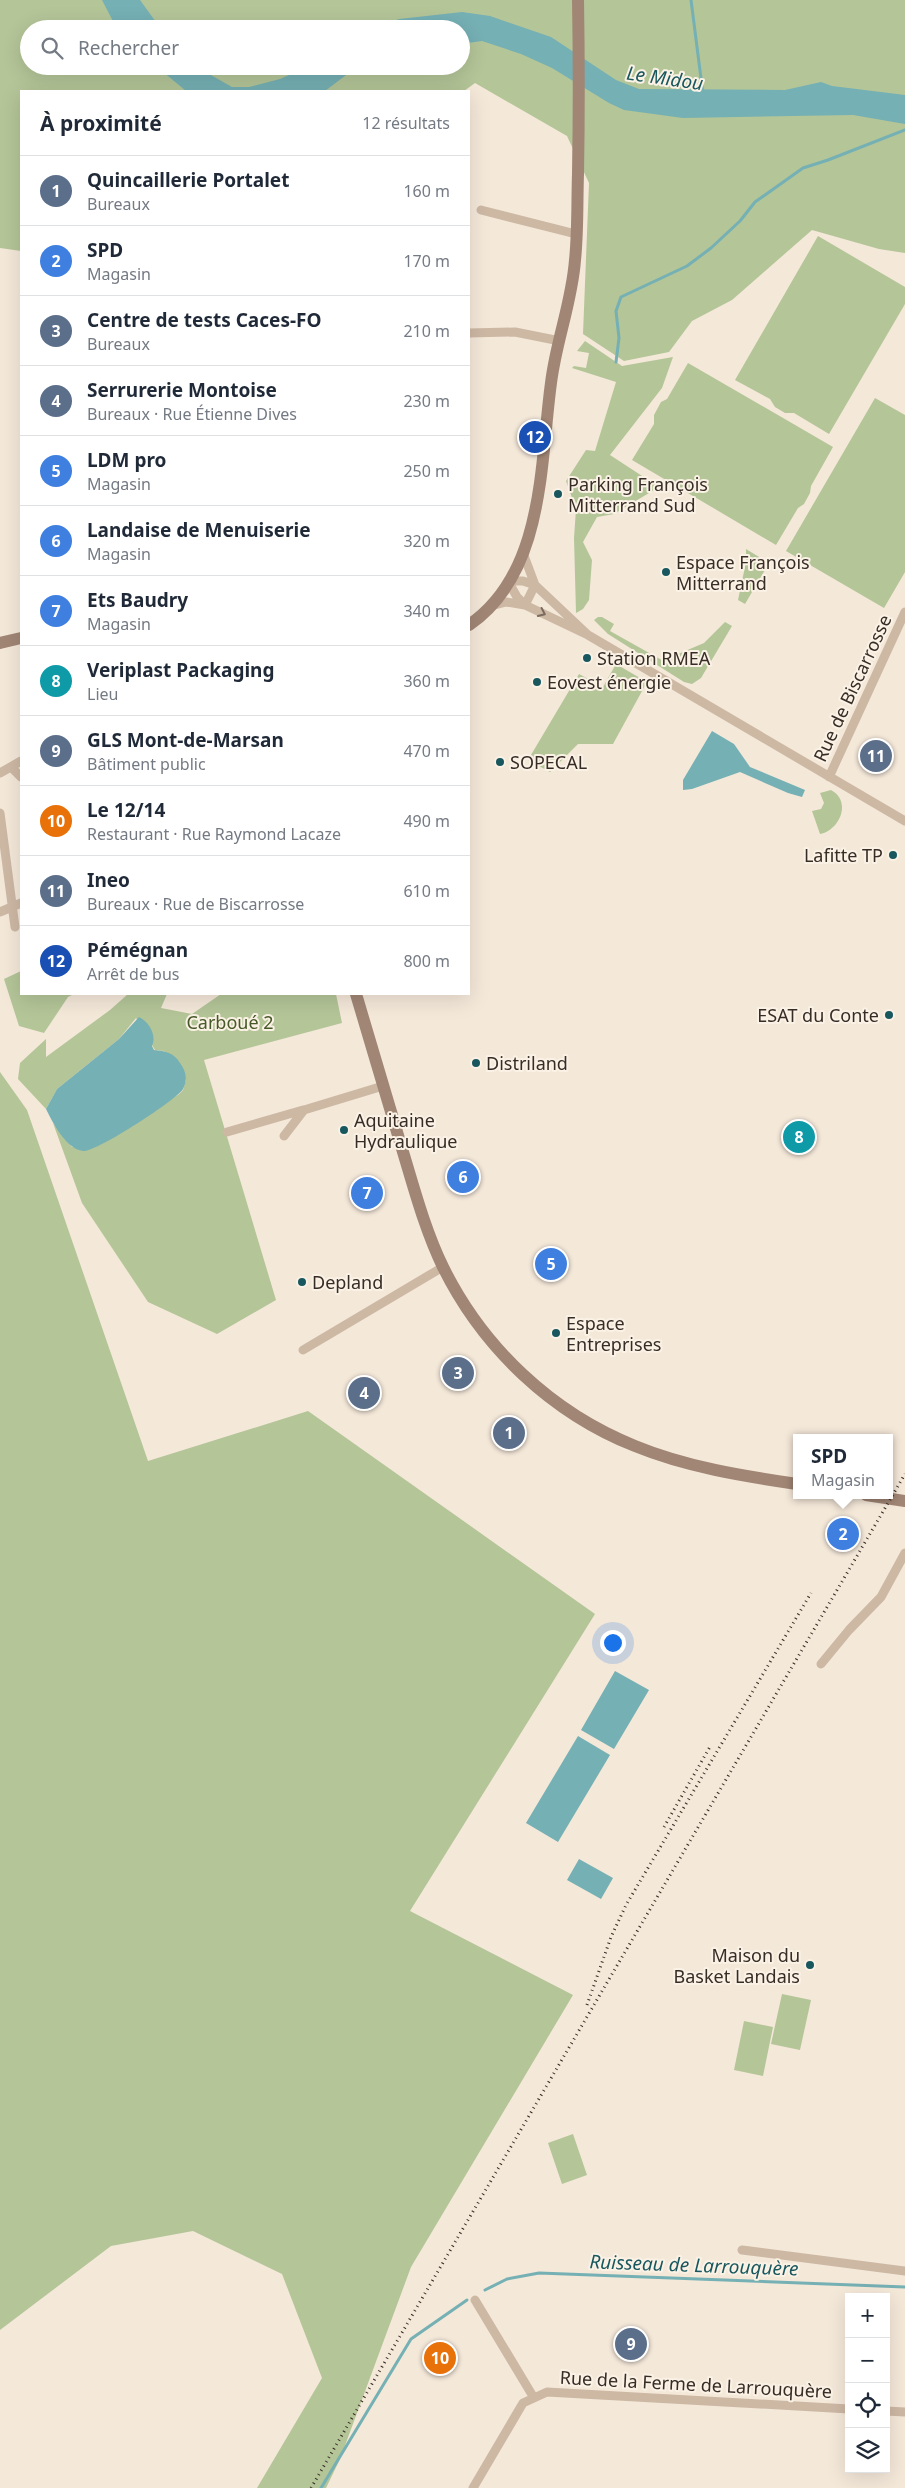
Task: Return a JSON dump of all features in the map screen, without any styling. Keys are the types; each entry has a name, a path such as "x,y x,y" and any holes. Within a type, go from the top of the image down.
{"street":[{"path":"470,624 490,606 508,581 523,552 535,514 551,380 572,285 576,234 579,118 578,0"},
{"path":"481,210 576,234"},
{"path":"470,333 515,332 560,342"},
{"path":"523,552 530,575 536,585 588,635"},
{"path":"508,581 523,581 536,585"},
{"path":"508,581 517,598 525,605 588,635 905,821"},
{"path":"525,605 536,585"},
{"path":"490,606 506,602 525,605"},
{"name":"Rue de Biscarrosse","path":"829,777 905,612"},
{"path":"0,643 20,638"},
{"path":"0,773 12,768 20,762"},
{"path":"12,768 20,777"},
{"path":"0,813 10,907 15,927"},
{"path":"0,912 20,903"},
{"path":"356,995 419,1207 443,1267 467,1310 504,1356 542,1393 590,1424 635,1446 682,1461 756,1478 793,1483"},
{"path":"227,1132 383,1086"},
{"path":"284,1136 304,1110"},
{"path":"303,1350 443,1267"},
{"path":"888,1499 905,1502"},
{"path":"821,1664 849,1630 881,1597 905,1553"},
{"path":"742,2250 905,2271"},
{"path":"474,2488 523,2403 534,2398 475,2300"},
{"name":"Rue de la Ferme de Larrouquère","path":"534,2398 547,2392 845,2409"},
{"path":"890,2411 905,2412"}],"green space":[{"path":"0,0 905,0 905,253 879,249 812,230 732,300 692,321 669,352 624,361 583,334 589,183 567,136 475,83 465,90 20,90 20,251 0,248"},
{"path":"818,236 905,287 905,304 829,434 794,413 785,413 775,407 770,399 735,380"},
{"path":"585,341 622,366 673,357 662,388 610,455 659,487 614,514 597,517 583,542 592,560 589,600 583,609 576,613 574,538 576,509 566,481 586,450 595,451 616,382 572,368 574,366 586,368 589,353 577,351"},
{"path":"688,363 833,447 811,486 810,493 804,504 798,508 776,545 632,460 654,424 654,415 661,402 667,399"},
{"path":"875,398 905,415 905,572 884,608 786,551"},
{"path":"746,549 769,563 745,604 738,600 746,562"},
{"path":"602,617 614,624 610,631 667,663 671,657 704,643 725,622 732,626 701,678 692,684 684,682 608,634 594,620"},
{"path":"616,664 647,682 613,744 578,744 550,772 528,760 579,674 603,687"},
{"path":"831,790 841,801 841,815 833,827 820,834 812,811 821,809 824,803 820,793"},
{"path":"20,971 20,995 72,995 68,997 44,1033 19,1026 4,979"},
{"name":"Carboué 2","path":"127,995 167,995 161,1008 192,1014 220,995 336,995 342,1023 204,1060 276,1300 217,1334 148,1302 82,1203 53,1123 72,1147 178,1095 183,1090 186,1080 164,1051 155,1050 136,1018 119,1039 57,1089 46,1109 18,1079 20,1063 46,1039 46,1057 110,1010"},
{"path":"0,1072 27,1110 148,1461 308,1411 595,1614 410,1911 573,1995 411,2267 340,2459 326,2488 257,2488 322,2378 282,2274 193,2231 111,2246 0,2330"},
{"path":"782,1994 811,2000 800,2050 771,2044"},
{"path":"744,2021 773,2027 763,2076 734,2070"},
{"path":"573,2134 587,2175 562,2184 548,2143"}],"water":[{"path":"102,0 140,0 154,20 112,20"},
{"path":"462,12 490,16 551,37 616,80 639,89 785,90 821,82 832,86 905,95 905,124 853,115 683,118 624,110 609,103 552,68 521,54 482,41 470,43 470,20 396,20"},
{"path":"167,75 211,75 232,87 249,87 289,75 346,75 326,90 185,90"},
{"path":"712,731 734,744 750,767 805,790 802,797 788,793 740,772 692,789 683,790 683,780"},
{"path":"139,1017 146,1022 153,1033 152,1046 154,1050 172,1055 182,1066 185,1072 185,1086 178,1095 119,1135 91,1149 83,1151 77,1149 66,1141 46,1109 57,1089 119,1039"},
{"path":"615,1671 649,1690 614,1749 581,1730"},
{"path":"578,1736 610,1755 558,1842 526,1823"},
{"path":"579,1859 613,1878 601,1899 567,1880"}],"waterway":[{"name":"Le Midou","path":"691,0 703,94"},
{"path":"616,362 619,338 616,311 621,297 687,266 711,248 740,221 755,202 803,168 905,130"},
{"name":"Ruisseau de Larrouquère","path":"485,2290 507,2279 539,2273 905,2287"},
{"name":"Ruisseau de Larrouquère","path":"321,2488 411,2339 467,2300"}],"railway":[{"path":"893,1494 905,1474"},
{"path":"311,2488 890,1499"},
{"path":"587,2005 611,1937 626,1905 811,1593"},
{"path":"664,1827 711,1745"}],"place":[{"name":"Pémégnan","path":"535,437"},
{"name":"Parking François Mitterrand Sud","path":"558,494"},
{"name":"Espace François Mitterrand","path":"666,572"},
{"name":"Station RMEA","path":"587,658"},
{"name":"Eovest énergie","path":"537,682"},
{"name":"Ineo","path":"876,756"},
{"name":"SOPECAL","path":"500,762"},
{"name":"Lafitte TP","path":"893,855"},
{"name":"ESAT du Conte","path":"889,1015"},
{"name":"Distriland","path":"476,1063"},
{"name":"Aquitaine Hydraulique","path":"344,1130"},
{"name":"Veriplast Packaging","path":"799,1137"},
{"name":"Landaise de Menuiserie","path":"463,1177"},
{"name":"Ets Baudry","path":"367,1193"},
{"name":"LDM pro","path":"551,1264"},
{"name":"Depland","path":"302,1282"},
{"name":"Espace Entreprises","path":"556,1333"},
{"name":"Centre de tests Caces-FO","path":"458,1373"},
{"name":"Serrurerie Montoise","path":"364,1393"},
{"name":"Quincaillerie Portalet","path":"509,1433"},
{"name":"SPD","path":"843,1534"},
{"name":"Maison du Basket Landais","path":"810,1965"},
{"name":"GLS Mont-de-Marsan","path":"631,2344"},
{"name":"Le 12/14","path":"440,2358"}]}
